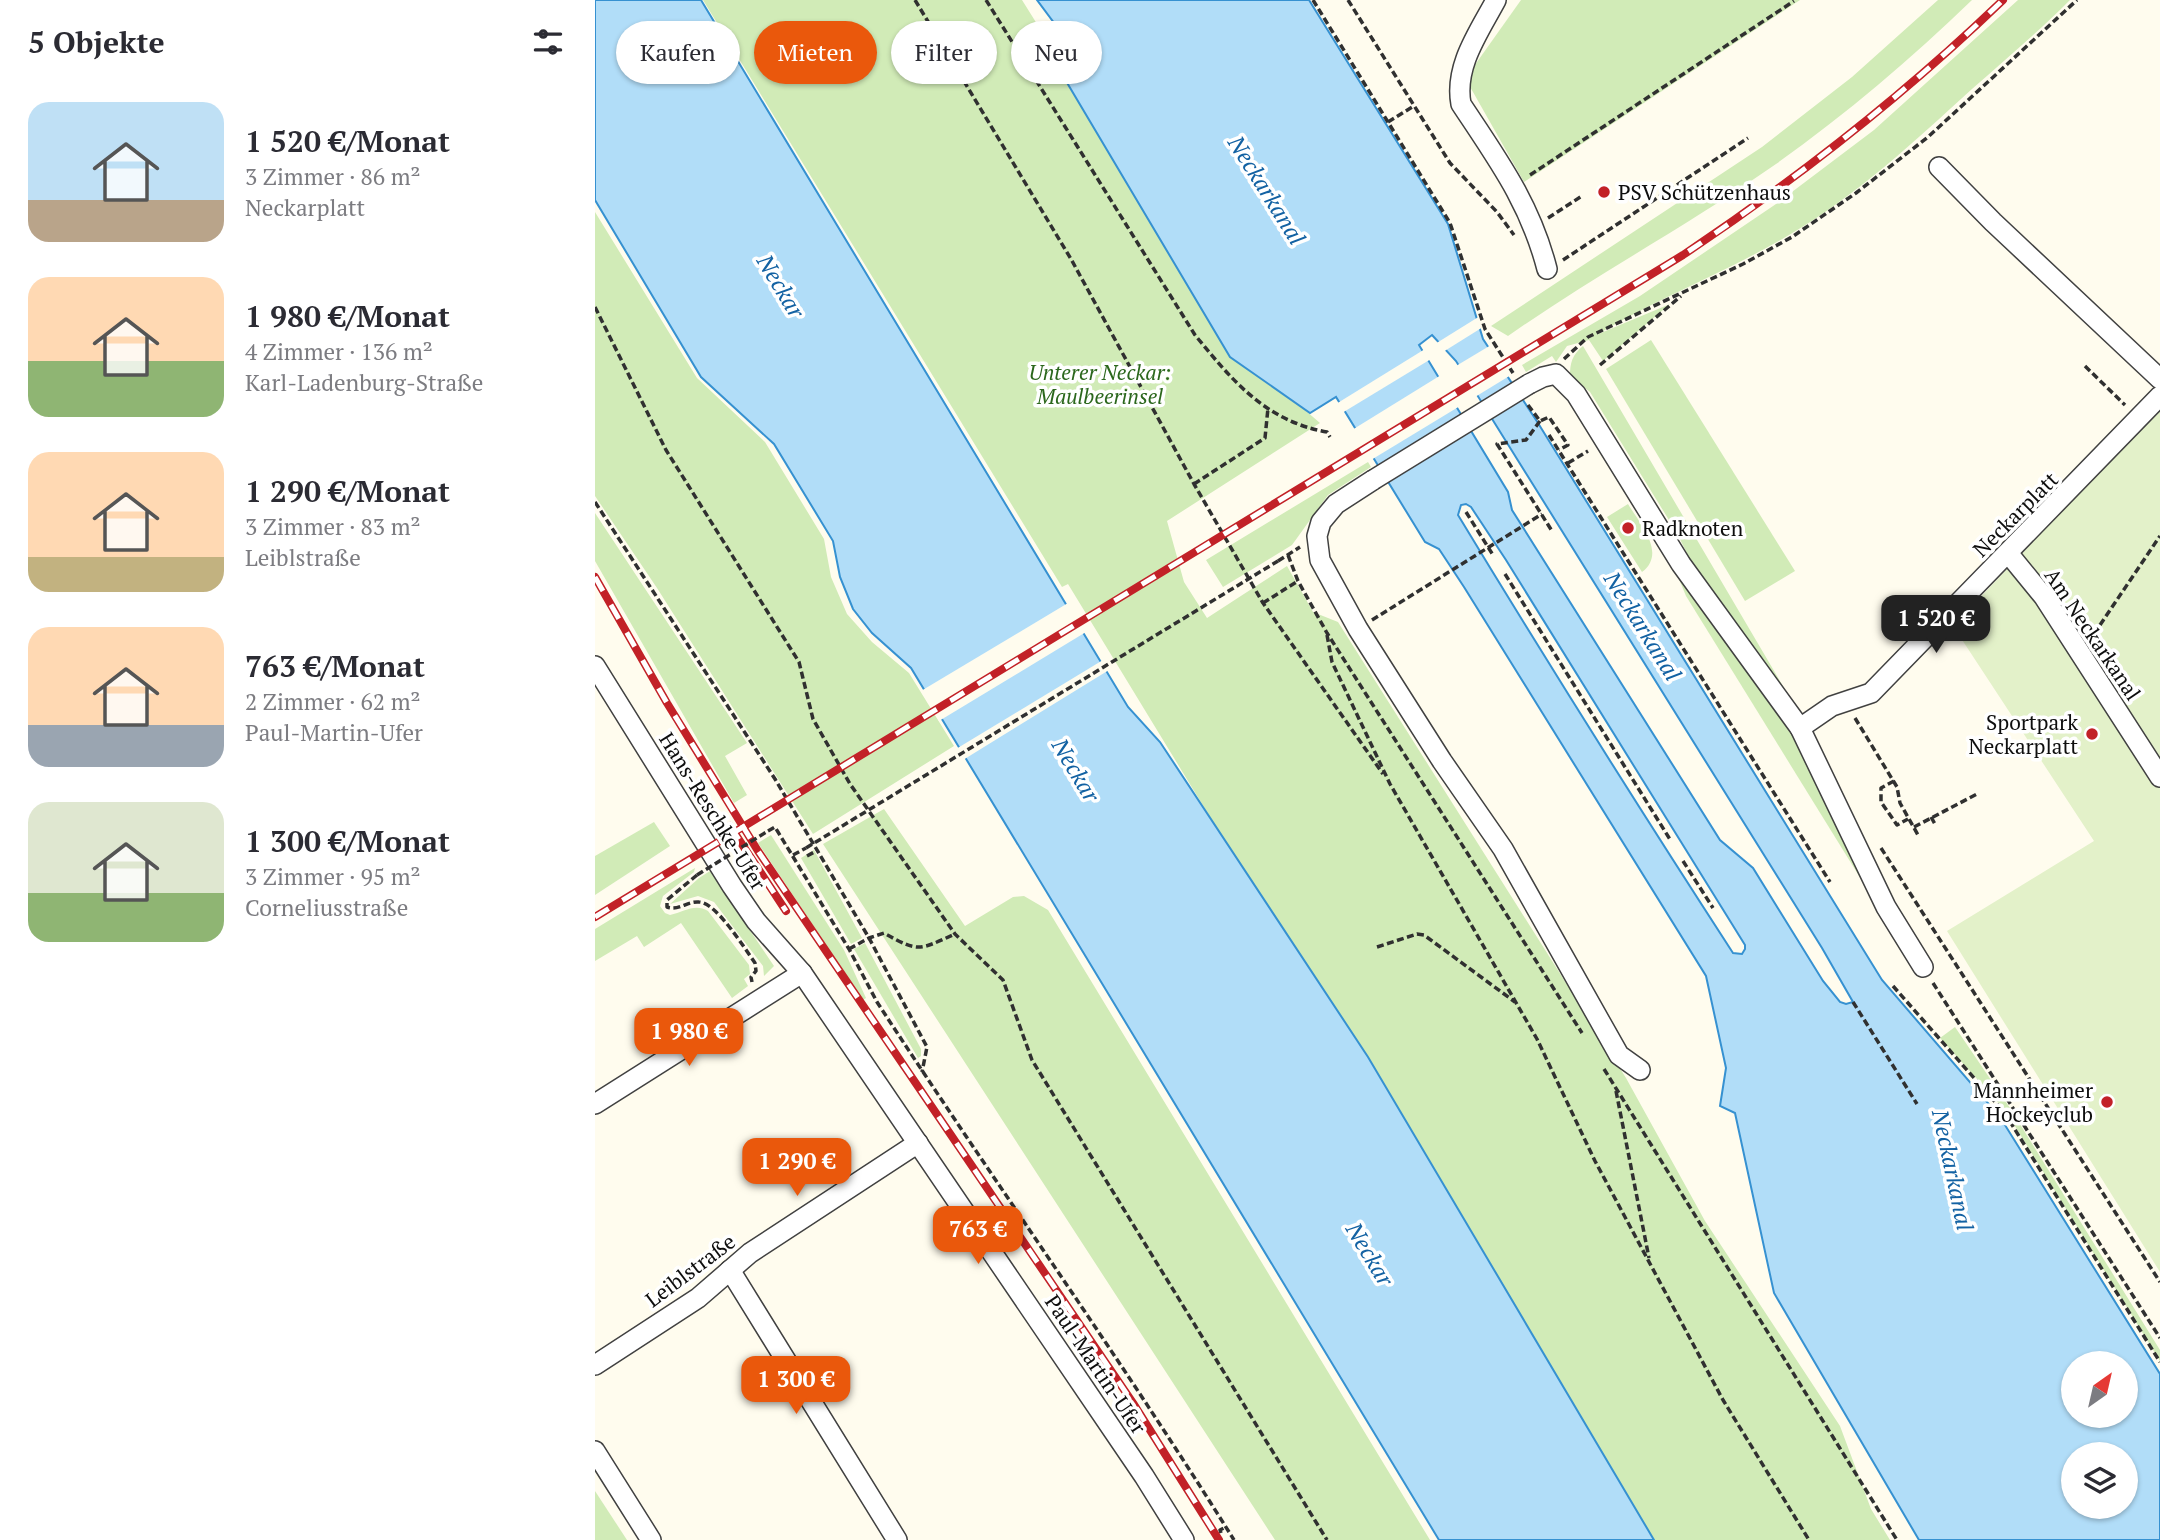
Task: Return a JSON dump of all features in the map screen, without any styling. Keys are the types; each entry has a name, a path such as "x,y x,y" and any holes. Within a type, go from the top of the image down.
{"street":[{"path":"1496,0 1465,59 1458,88 1461,104 1515,185 1534,227 1547,269"},
{"path":"1939,167 1993,222 2160,379"},
{"path":"1640,1070 1619,1055 1503,849 1442,761 1358,629 1320,560 1317,536 1321,522 1336,504 1521,379 1556,374 1576,394 1681,564 1800,728 1886,907 1923,967"},
{"name":"Neckarplatt","path":"1800,728 1838,704 1871,693 2160,396"},
{"name":"Am Neckarkanal","path":"2008,553 2044,597 2160,777"},
{"name":"Hans-Reschke-Ufer","path":"595,666 732,886 756,921 801,973"},
{"path":"595,1104 801,973"},
{"name":"Paul-Martin-Ufer","path":"801,973 1145,1476 1184,1540"},
{"name":"Leiblstraße","path":"595,1365 698,1298 750,1253 918,1143"},
{"path":"730,1270 897,1540"},
{"path":"595,1451 651,1540"}],"path":[{"path":"915,0 1071,259 1193,484 1263,603 1390,784"},
{"path":"986,0 1195,335 1235,384 1268,408 1304,428 1327,432 1330,437"},
{"path":"1313,0 1450,223 1485,329 1521,379"},
{"path":"1348,0 1450,163 1497,212 1522,245"},
{"path":"1580,344 1588,337 1683,294 1792,237 1856,193 1928,137 2077,0"},
{"path":"1527,178 1794,1"},
{"path":"1388,122 1415,106"},
{"path":"1571,254 1748,138"},
{"path":"1534,227 1581,196"},
{"path":"1600,365 1683,294"},
{"path":"595,307 666,450 799,662 813,719 850,784 955,934 1003,980 1032,1060 1327,1540"},
{"path":"2085,366 2139,419"},
{"path":"1193,484 1265,438 1268,408"},
{"path":"1534,414 1540,421"},
{"path":"1552,531 1497,444 1525,440 1540,421 1549,416 1568,445 1559,450"},
{"path":"1549,435 1830,882"},
{"path":"1568,463 1605,441"},
{"path":"595,502 818,849 927,1047 922,1072"},
{"path":"1466,512 1493,555"},
{"path":"1358,629 1542,514"},
{"path":"2100,625 2160,536"},
{"path":"1288,555 1297,581 1327,633 1588,1043"},
{"path":"793,856 1278,561"},
{"path":"1505,574 1671,841"},
{"path":"1263,603 1297,581"},
{"path":"1327,633 1332,662 1390,784 1537,1040 1595,1161 1723,1400 1809,1540"},
{"path":"1838,704 1894,781 1900,803 1918,835"},
{"path":"1894,781 1881,788 1881,802 1897,825 1909,818"},
{"path":"1914,827 1979,793"},
{"path":"1949,807 1952,813"},
{"path":"1931,817 1935,824"},
{"path":"755,963 711,905 699,901 673,909 667,907 667,900 697,875 775,827 849,949 877,1002 922,1072 1095,1325 1234,1540"},
{"path":"1876,841 2160,1282"},
{"path":"807,856 818,849"},
{"path":"1683,861 1713,908"},
{"path":"849,949 884,933 909,948 926,947 955,934"},
{"path":"1377,947 1425,934 1517,1004"},
{"path":"1923,967 2160,1338"},
{"path":"1893,986 2004,1112 2160,1362"},
{"path":"1853,1002 1917,1104"},
{"path":"1602,1065 1897,1540"},
{"path":"1615,1087 1650,1264"},
{"path":"2131,1317 2143,1311"},
{"path":"1221,1533 1220,1530 1226,1527"}],"green space":[{"name":"Unterer Neckar: Maulbeerinsel","path":"703,0 1022,0 1035,21 1011,21 1011,84 1075,84 1249,362 1320,423 1167,521 1184,582 1207,618 1287,566 1313,612 1338,622 1626,1078 1705,1221 1840,1426 1871,1509 1890,1540 1646,1540 1068,584 1062,587 754,84 877,84 877,21 754,21 754,83 740,60 740,21 716,21"},
{"path":"1521,0 1800,0 1524,182 1469,85 1472,69"},
{"path":"1938,0 1972,0 1877,86 1776,164 1508,336 1491,326 1762,147 1852,77"},
{"path":"2018,0 2070,0 1929,128 1838,203 1765,248 1596,335 1670,304 1603,361 1589,340 1567,346 1556,362 1552,356 1526,372 1522,365 1640,296 1776,204 1874,130"},
{"path":"595,212 697,378 765,442 824,539 831,577 847,614 872,642 909,673 954,746 813,834 657,588 595,496"},
{"path":"1651,340 1795,571 1745,601 1606,369"},
{"path":"1583,346 1787,693 1784,693 1696,572 1677,533 1590,392 1570,376 1572,360"},
{"name":"Sportpark Neckarplatt","path":"2160,408 2160,1272 1947,931 2094,841 1953,626"},
{"path":"1368,462 1371,467 1328,495 1292,545 1223,587 1206,560"},
{"path":"1628,504 1652,547 1649,564 1642,572 1607,517"},
{"path":"595,513 747,743 725,756 747,795 734,803 595,561"},
{"path":"1679,579 1777,710 1800,748 1877,905 1686,596"},
{"path":"884,809 965,926 1013,897 1024,896 1048,910 1430,1540 1275,1540 823,844"},
{"path":"654,822 670,846 595,895 595,856"},
{"path":"771,835 844,950 866,998 863,1000 758,843"},
{"path":"814,850 862,938 851,944 801,858"},
{"path":"695,868 694,872 663,896 660,906 670,915 694,908 708,911 749,965 750,974 744,979 748,986 732,998 681,923 644,947 637,936 595,961 595,929"},
{"path":"710,871 774,966 764,976 763,966 714,902 698,896 670,904"},
{"path":"865,943 921,1049 921,1056 918,1058 854,949"},
{"path":"1955,1027 2010,1108 2160,1350 2160,1361 2005,1110 1940,1038"},
{"path":"595,1491 627,1540 595,1540"}],"water":[{"name":"Neckar","path":"595,0 701,0 714,21 616,21 616,84 740,84 740,65 1128,707 1160,742 1368,1057 1654,1540 1439,1540 911,668 872,633 853,609 840,577 833,541 774,444 701,377 595,200"},
{"name":"Neckarkanal","path":"1037,0 1309,0 1448,224 1483,339 1538,423 1882,980 2000,1117 2160,1374 2160,1540 1919,1540 1774,1293 1735,1113 1720,1106 1726,1068 1706,976 1464,587 1439,549 1425,542 1336,397 1310,413 1230,357 1068,84 1102,84 1102,21 1053,21","holes":["1432,335 1456,361 1853,1002 1840,1002 1823,981 1753,868 1720,840 1512,510 1508,492 1419,345","1461,505 1471,507 1506,560 1745,945 1742,954 1733,953 1525,625 1458,515"]}],"pier":[{"path":"1480,316 1483,327 1443,352 1435,344"},
{"path":"1491,345 1511,375 1475,397 1456,366"},
{"path":"1425,349 1431,359 1342,413 1336,404"},
{"path":"1441,375 1460,406 1371,460 1352,430"},
{"path":"1068,603 1086,632 939,721 921,691"},
{"path":"1103,660 1109,670 963,760 956,749"}],"railway":[{"path":"595,917 1683,255 1849,135 2003,0"},
{"path":"595,577 667,703 758,851 1133,1403 1219,1540"},
{"path":"730,826 786,911"}],"place":[{"name":"PSV Schützenhaus","path":"1604,192"},
{"name":"Radknoten","path":"1628,528"},
{"name":"Sportpark Neckarplatt","path":"2092,734"},
{"name":"Mannheimer Hockeyclub","path":"2107,1102"}]}
